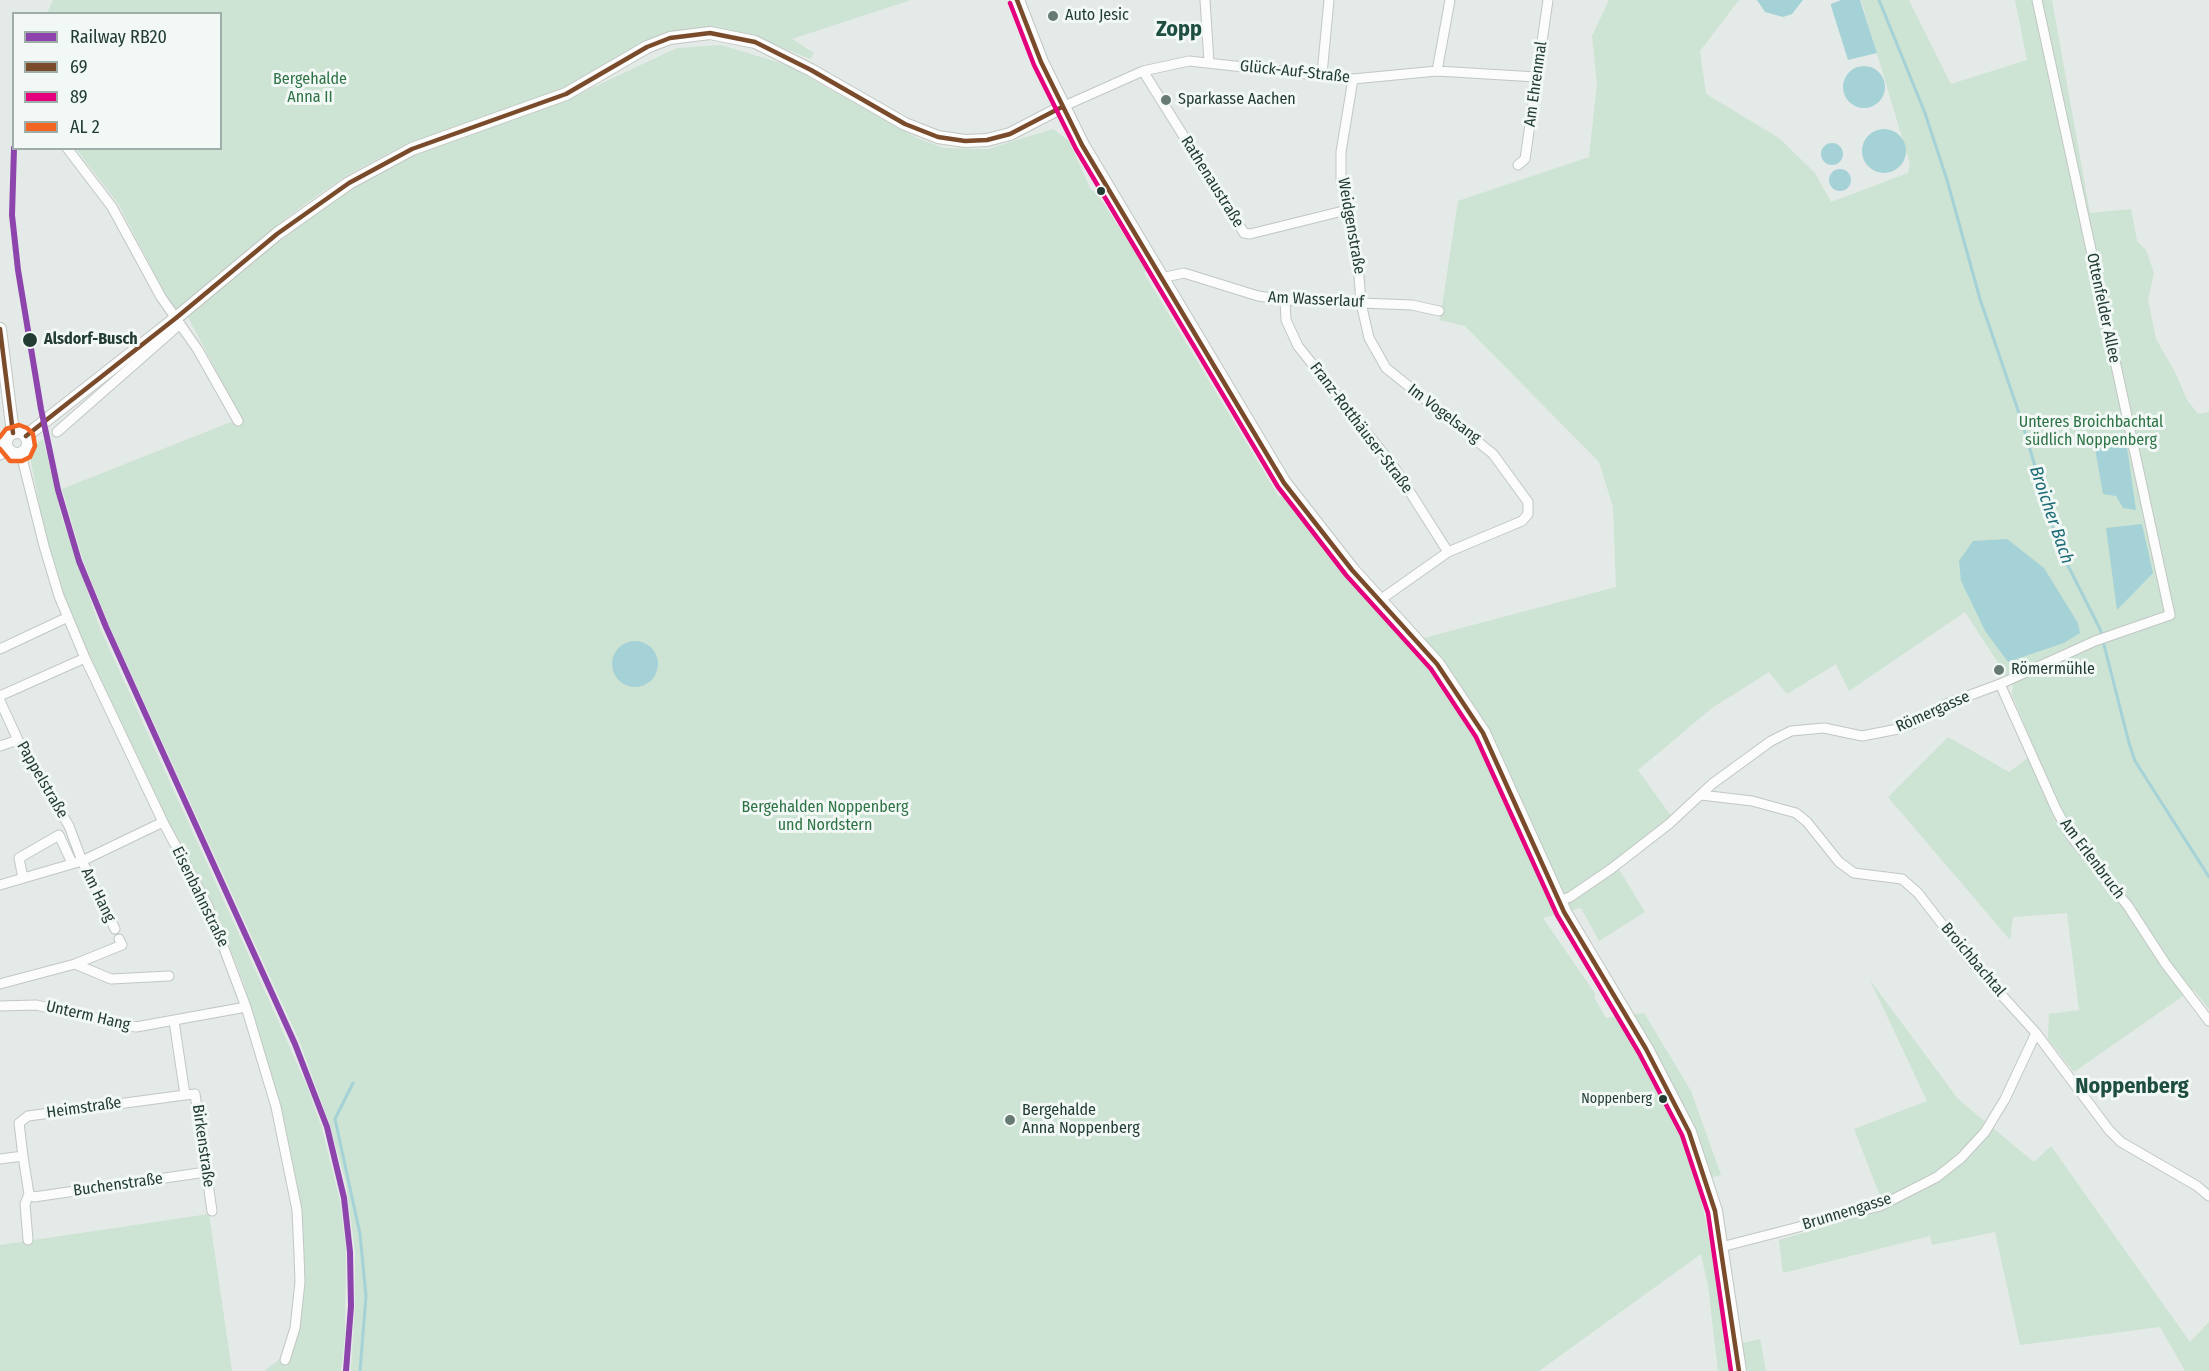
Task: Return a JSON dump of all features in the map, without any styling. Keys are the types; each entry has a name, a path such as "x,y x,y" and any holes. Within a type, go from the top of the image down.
{"main road":[{"path":"1017,0 1034,46 1062,107 1284,483 1332,546 1403,624 1455,688 1483,733 1559,901 1593,964 1646,1048 1689,1132 1704,1173 1721,1247 1739,1371"}],"street":[{"path":"1205,0 1209,62"},
{"path":"1322,74 1329,0"},
{"path":"1437,71 1450,0"},
{"name":"Am Ehrenmal","path":"1518,165 1525,159 1548,0"},
{"name":"Ottenfelder Allee","path":"2037,0 2170,615"},
{"path":"57,432 277,234 349,183 412,149 566,94 648,47 670,38 710,33 755,42 802,65 904,124 938,138 964,141 987,140 1010,134 1062,107"},
{"name":"Glück-Auf-Straße","path":"1062,107 1143,71 1190,61 1353,79 1437,71 1536,77"},
{"name":"Rathenaustraße","path":"1143,71 1244,233 1250,234 1347,210"},
{"name":"Weidgenstraße","path":"1353,79 1341,152 1341,180 1357,250 1361,303"},
{"path":"69,150 112,207 161,297 212,373 238,421"},
{"name":"Am Wasserlauf","path":"1161,278 1184,273 1258,296 1286,300 1412,305 1439,311"},
{"name":"Franz-Rotthäuser-Straße","path":"1286,300 1286,320 1298,346 1394,467 1448,552"},
{"name":"Im Vogelsang","path":"1361,303 1369,338 1386,368 1493,454 1528,502 1528,514 1522,521 1448,552"},
{"path":"0,329 19,435 28,446 21,454 4,452 7,440 19,435 178,321"},
{"name":"Eisenbahnstraße","path":"21,454 44,546 68,617 85,658 163,822 208,906 246,1007 276,1107 297,1209 300,1282 295,1328 285,1360"},
{"path":"1380,600 1448,552"},
{"name":"Römergasse","path":"1559,901 1570,897 1611,869 1669,824 1712,784 1771,741 1791,731 1824,728 1862,736 1898,729 1915,723 1941,706 2001,684 2095,641 2170,615"},
{"path":"0,649 68,617"},
{"path":"0,696 85,658"},
{"name":"Am Erlenbruch","path":"2001,684 2056,809 2070,835 2128,906 2165,963 2209,1021"},
{"name":"Pappelstraße","path":"0,701 18,740 69,826 77,862"},
{"path":"0,746 18,740"},
{"name":"Broichbachtal","path":"1701,795 1752,801 1796,813 1807,822 1839,862 1854,873 1902,879 1918,893 1969,959 2036,1033 2121,1142 2197,1186 2209,1196"},
{"path":"0,885 77,862 163,822"},
{"path":"23,878 19,858 59,835 77,862"},
{"name":"Am Hang","path":"77,862 115,929"},
{"name":"Am Hang","path":"0,984 75,964 122,945 119,939"},
{"path":"75,964 111,979 169,976"},
{"name":"Unterm Hang","path":"0,1006 36,1005 136,1027 246,1007"},
{"name":"Birkenstraße","path":"174,1021 185,1095 195,1094 212,1211"},
{"name":"Brunnengasse","path":"1721,1247 1880,1206 1937,1177 1961,1158 1985,1132 2005,1099 2036,1033"},
{"name":"Heimstraße","path":"23,1156 19,1123 28,1116 185,1095"},
{"path":"0,1159 23,1156 29,1194 25,1204 28,1240"},
{"name":"Buchenstraße","path":"29,1194 34,1197 207,1172"}],"green space":[{"name":"Bergehalde Anna II","path":"53,0 911,0 792,39 814,53 810,59 766,41 691,29 562,91 406,144 351,173 289,216 175,313 119,205 77,150 222,150 222,12 48,12"},
{"name":"Bergehalden Noppenberg und Nordstern","path":"1609,0 1739,0 1700,51 1706,94 1779,138 1815,173 1831,202 1908,173 1910,164 1861,0 1909,0 1951,84 2027,60 2015,0 2052,0 2090,213 2131,209 2137,241 2146,250 2154,273 2148,300 2156,339 2176,374 2187,400 2198,414 2209,412 2209,1009 2193,989 2074,1072 2048,1039 2049,1014 2079,1010 2067,913 2013,917 2010,940 1888,797 1948,737 2009,772 2036,752 2012,695 2013,686 1965,612 1849,691 1836,664 1787,694 1769,672 1712,708 1638,770 1676,823 1618,868 1645,912 1599,941 1581,908 1543,918 1596,995 1594,997 1606,1018 1644,1013 1691,1091 1721,1175 1698,1181 1729,1346 1760,1339 1766,1371 1718,1371 1708,1286 1701,1254 1539,1371 351,1371 355,1251 346,1184 330,1125 299,1040 109,625 83,560 62,489 241,418 187,315 352,179 440,143 564,101 677,48 721,45 787,65 917,138 944,148 988,149 1053,129 1069,141 1090,188 1100,198 1147,270 1144,273 1279,497 1283,496 1341,571 1409,642 1616,587 1613,507 1599,462 1465,326 1440,320 1458,201 1589,157 1597,84 1592,36","holes":["1961,581 2079,633 2064,643 2008,662 1985,631"]},
{"path":"43,439 62,518 100,628 268,998 309,1091 322,1129 340,1201 346,1250 345,1335 341,1371 264,1371 284,1356 297,1332 299,1209 289,1147 243,981 225,936 210,900 172,830 88,658 63,592 44,529 30,457 31,448"},
{"path":"1870,980 1958,1099 2034,1162 2051,1146 2190,1342 2209,1322 2209,1371 2185,1371 2160,1327 2020,1345 1995,1232 1932,1245 1930,1236 1783,1273 1779,1240 1885,1209 1854,1129 1927,1101"},
{"path":"209,1214 232,1371 0,1371 0,1245"}],"water":[{"path":"1757,0 1803,0 1792,14 1783,17 1765,12"},
{"path":"1841,0 1860,0 1877,53 1848,60 1831,6"},
{"path":"1864,66 1879,72 1885,87 1879,102 1864,108 1849,102 1843,87 1849,72"},
{"path":"1884,129 1893,130 1900,135 1905,142 1905,160 1900,167 1893,172 1884,173 1875,172 1868,167 1863,160 1862,151 1863,142 1868,135 1875,130"},
{"path":"1832,143 1840,146 1843,154 1840,162 1832,165 1824,162 1821,154 1824,146"},
{"path":"1840,169 1848,172 1851,180 1848,188 1840,191 1832,188 1829,180 1832,172"},
{"path":"2125,433 2136,510 2123,508 2116,496 2103,494 2093,437"},
{"path":"2142,524 2153,573 2117,610 2106,528"},
{"path":"2007,539 2044,568 2078,623 2080,633 2064,643 2008,662 1985,631 1961,581 1959,561 1973,541"},
{"path":"635,641 651,648 658,664 651,680 635,687 619,680 612,664 619,648"}],"waterway":[{"name":"Broicher Bach","path":"1879,0 1925,113 1947,180 1980,299 2022,422 2059,548 2100,629 2135,761 2209,877"},
{"path":"353,1083 335,1119 360,1234 366,1296 360,1371"}],"rail line":[{"name":"RB20","path":"14,150 12,215 18,270 41,409 58,490 79,561 106,627 295,1044 327,1127 344,1198 350,1252 351,1306 346,1371"}],"transit line":[{"name":"69","path":"1017,0 1041,62 1082,145 1284,483 1352,570 1437,664 1483,733 1564,912 1646,1049 1689,1132 1715,1211 1739,1371"},
{"name":"89","path":"1010,3 1034,65 1076,149 1278,487 1346,575 1431,669 1476,737 1557,915 1639,1053 1682,1135 1708,1213 1731,1371"},
{"name":"69","path":"26,436 176,318 277,234 349,183 412,149 566,94 647,47 670,38 710,33 755,42 811,70 905,124 938,137 965,141 987,140 1010,134 1062,107"},
{"name":"69","path":"0,329 13,433"},
{"path":"0,437 6,429 19,425 27,428 33,434 35,446 30,457 22,461 10,461 0,449"}],"place":[{"name":"Auto Jesic","path":"1053,16"},
{"name":"Sparkasse Aachen","path":"1166,100"},
{"name":"Alsdorf-Busch","path":"30,340"},
{"name":"Römermühle","path":"1999,670"},
{"name":"Noppenberg","path":"1663,1099"},
{"name":"Bergehalde Anna Noppenberg","path":"1010,1120"}],"district":[{"name":"Zopp","path":"1179,30"},
{"name":"Noppenberg","path":"2132,1087"}],"park label":[{"name":"Unteres Broichbachtal südlich Noppenberg","path":"2091,432"}]}
